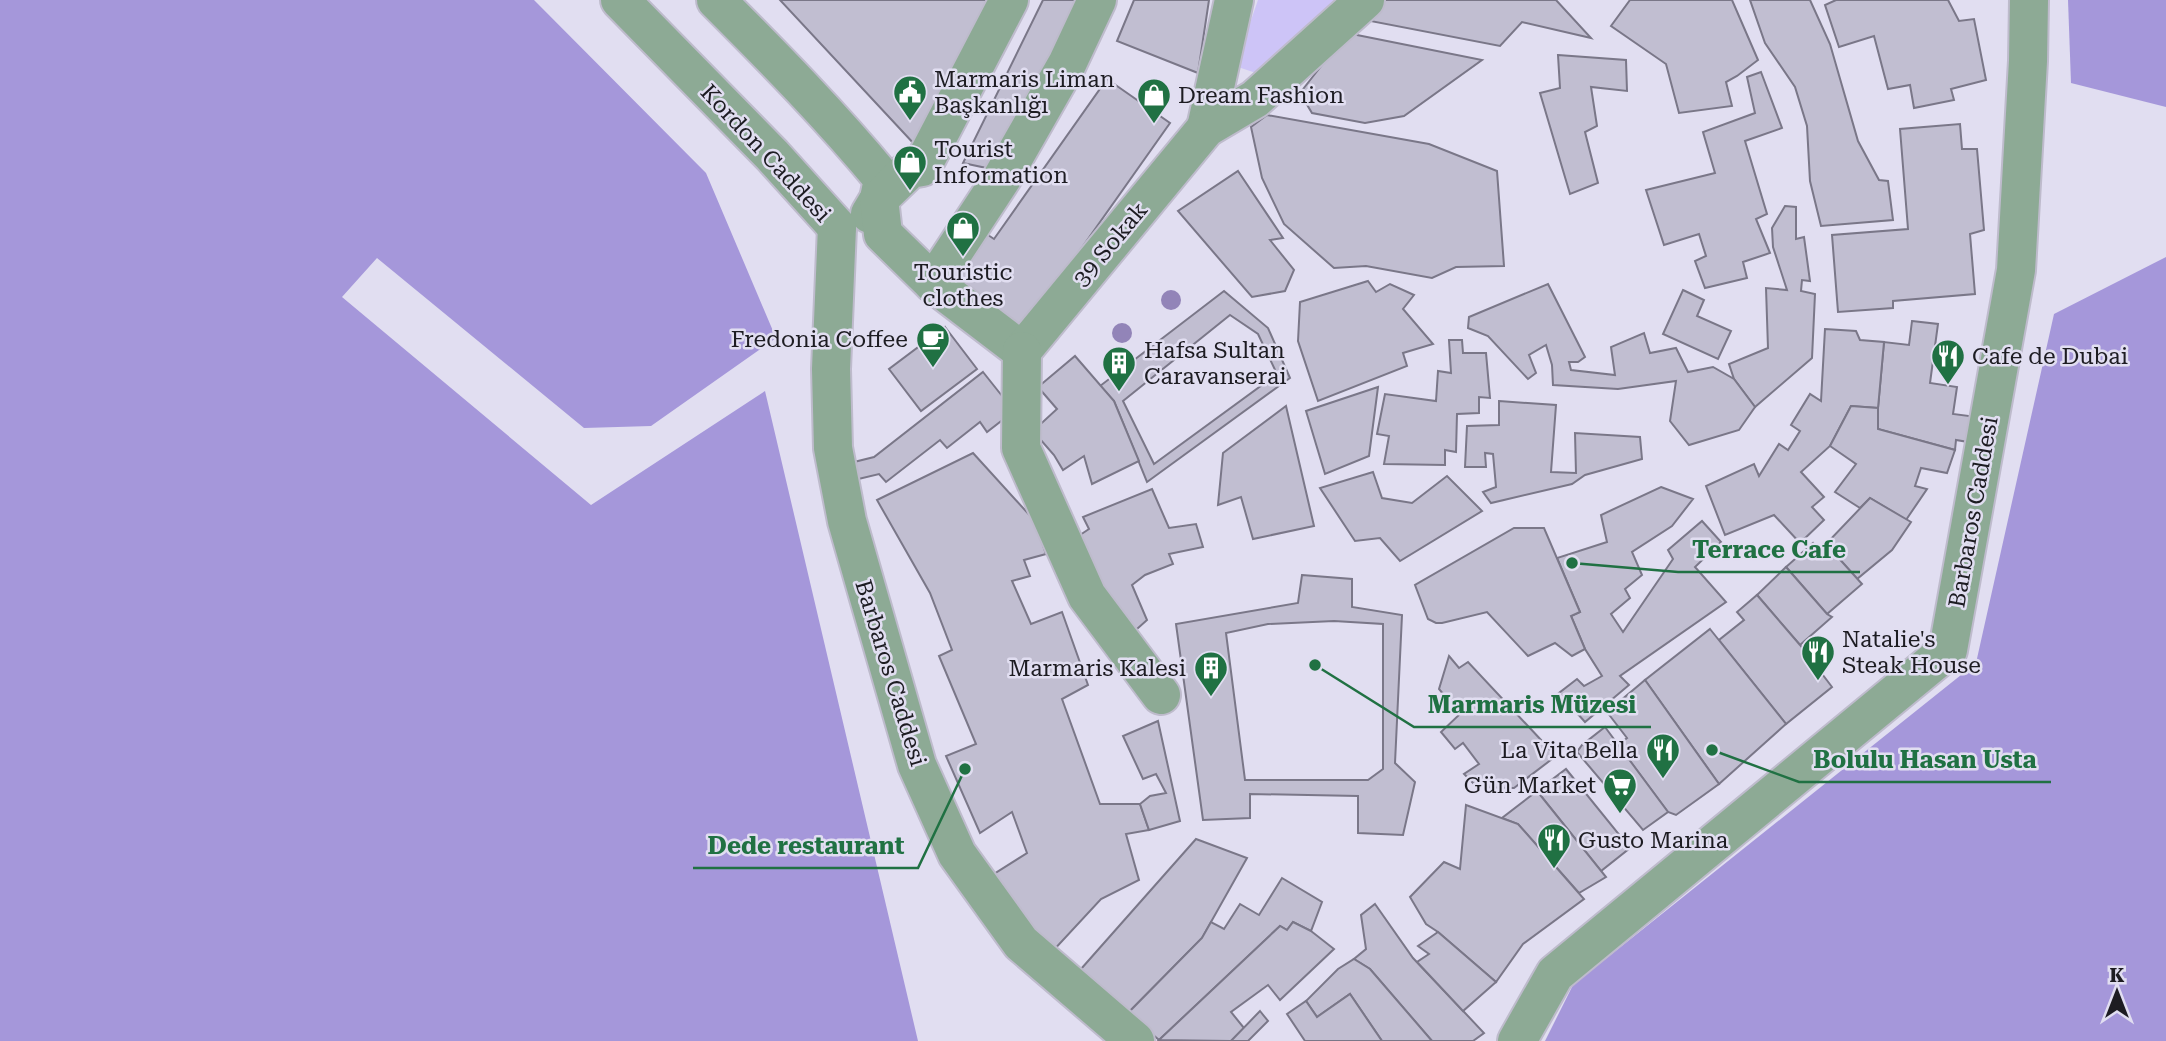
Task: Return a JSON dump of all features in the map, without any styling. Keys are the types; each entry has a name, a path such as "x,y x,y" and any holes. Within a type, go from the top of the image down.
{"street":[{"name":"Kordon Caddesi","path":"620,0 772,155 837,227 859,223 872,213 879,198 910,169 922,167 1009,0"},
{"path":"716,0 796,80 883,179 879,198 883,234 933,283 1022,351 1021,448 1087,596 1161,695"},
{"path":"933,283 1002,178 1067,64 1097,0"},
{"path":"1206,128 1234,0"},
{"name":"39 Sokak","path":"1022,351 1206,128 1255,99 1365,0"},
{"name":"Barbaros Caddesi","path":"1517,1041 1555,974 1948,650 2016,270 2029,0"},
{"name":"Barbaros Caddesi","path":"837,227 831,369 833,448 847,522 918,765 957,854 1021,943 1135,1041"}],"shaded area":[{"path":"0,0 534,0 706,173 776,338 651,426 584,428 377,258 342,297 591,505 765,391 918,1041 0,1041"},
{"path":"1258,0 1352,0 1268,77 1235,66"},
{"path":"2068,0 2166,0 2166,107 2071,83"},
{"path":"2166,257 2166,1041 1545,1041 1573,985 1976,663 2054,314"}],"building":[{"path":"780,0 999,0 916,146"},
{"path":"1043,0 1080,0 996,170 963,163"},
{"path":"1134,0 1209,0 1198,73 1117,41"},
{"path":"1381,0 1556,0 1591,38 1522,22 1500,46 1360,19"},
{"path":"1630,0 1732,0 1758,60 1726,82 1732,106 1679,113 1666,64 1611,26"},
{"path":"1750,0 1810,0 1830,44 1858,141 1879,180 1888,181 1893,220 1821,226 1810,181 1807,126 1795,87 1765,43"},
{"path":"1836,0 1948,0 1959,21 1974,19 1986,80 1951,89 1954,100 1914,108 1910,85 1888,89 1874,36 1839,47 1825,5"},
{"path":"1347,33 1482,60 1404,116 1365,123 1312,113 1300,93"},
{"path":"1558,55 1626,60 1627,91 1591,87 1597,126 1585,132 1598,183 1570,194 1540,93 1560,88"},
{"path":"1761,72 1782,128 1745,141 1767,214 1756,219 1770,253 1743,262 1747,278 1705,288 1695,261 1706,256 1699,234 1664,245 1646,190 1715,173 1703,132 1755,113 1747,77"},
{"path":"1107,79 1170,123 1023,331 945,277 979,229 994,239"},
{"path":"1267,115 1429,144 1497,171 1504,266 1456,267 1432,278 1366,266 1334,268 1284,224 1262,178 1251,127"},
{"path":"1960,124 1962,149 1977,149 1984,230 1970,234 1975,294 1893,301 1893,308 1838,312 1832,235 1908,229 1900,129"},
{"path":"1238,171 1283,238 1270,240 1294,270 1285,291 1252,297 1178,211"},
{"path":"1785,206 1796,207 1796,239 1804,237 1810,281 1802,280 1801,291 1815,294 1812,358 1755,407 1734,379 1729,364 1768,348 1766,288 1787,290 1773,247 1772,228"},
{"path":"1368,281 1376,292 1390,284 1414,295 1403,309 1433,344 1403,353 1407,366 1318,401 1298,341 1300,302"},
{"path":"1548,284 1585,357 1578,362 1569,362 1571,370 1615,375 1611,347 1644,333 1650,353 1676,348 1688,372 1713,367 1734,379 1755,407 1739,430 1689,445 1670,421 1676,381 1618,389 1553,385 1552,365 1546,345 1529,355 1536,373 1528,379 1488,336 1468,328 1469,317"},
{"path":"1683,290 1704,300 1697,316 1731,331 1718,359 1663,334"},
{"name":"Hafsa Sultan Caravanserai","path":"1224,291 1268,328 1290,378 1147,482 1114,401 1100,386","holes":["1230,315 1258,334 1277,374 1154,464 1123,401"]},
{"path":"1912,321 1938,324 1930,383 1957,387 1953,414 1977,417 1974,443 1956,440 1955,450 1878,429 1884,342 1909,345"},
{"name":"Fredonia Coffee","path":"945,327 977,369 921,411 889,369"},
{"path":"1825,329 1856,331 1860,340 1884,342 1878,408 1851,406 1830,446 1801,472 1824,497 1812,507 1824,520 1800,543 1774,515 1725,535 1706,486 1754,464 1759,476 1779,444 1788,450 1800,431 1791,425 1810,394 1821,401"},
{"path":"1449,340 1462,340 1463,353 1486,353 1490,398 1479,397 1479,413 1457,414 1456,452 1445,450 1445,465 1384,464 1389,436 1377,434 1385,394 1436,401 1438,371 1451,373"},
{"path":"1075,356 1114,401 1139,461 1092,484 1084,456 1063,470 1033,431 1057,409 1038,387"},
{"path":"983,372 1014,411 987,432 980,422 947,448 940,440 886,482 879,474 850,481 846,464 874,457"},
{"path":"1378,387 1369,456 1325,474 1306,411"},
{"path":"1499,401 1556,405 1551,472 1576,473 1575,433 1640,437 1642,459 1585,475 1572,484 1491,503 1483,492 1496,487 1493,454 1485,453 1486,467 1465,467 1467,426 1499,425"},
{"path":"1286,406 1314,526 1253,539 1241,497 1218,505 1223,453"},
{"path":"1851,406 1878,408 1878,429 1955,450 1947,473 1921,468 1915,486 1927,489 1906,520 1870,498 1860,508 1835,492 1856,464 1830,446"},
{"path":"973,453 1034,520 1046,554 1024,560 1030,576 1012,581 1031,624 1062,612 1088,685 1062,699 1100,804 1140,804 1149,830 1126,834 1139,880 1101,899 1051,953 986,879 1027,853 1012,812 980,833 946,756 976,744 939,656 952,650 930,593 877,500"},
{"path":"1373,472 1382,498 1412,503 1447,476 1482,511 1400,561 1380,538 1355,541 1320,488"},
{"path":"1661,487 1693,499 1672,526 1632,552 1642,575 1625,589 1630,598 1611,614 1623,632 1673,559 1668,550 1702,521 1721,542 1695,567 1726,602 1620,676 1629,685 1585,722 1559,693 1577,679 1584,686 1602,676 1585,649 1571,616 1580,612 1557,558 1607,542 1601,515"},
{"path":"1152,489 1169,528 1196,524 1203,547 1169,554 1173,564 1145,575 1132,585 1147,620 1127,638 1074,539 1089,529 1083,517"},
{"path":"1870,498 1911,522 1892,550 1857,579 1826,544"},
{"path":"1514,528 1544,528 1580,612 1571,616 1585,649 1572,656 1555,643 1528,656 1487,612 1442,623 1428,619 1415,585"},
{"path":"1813,543 1819,550 1826,544 1862,584 1827,614 1786,567"},
{"path":"1786,567 1832,617 1800,645 1757,595"},
{"name":"Marmaris Kalesi","path":"1302,575 1352,579 1352,607 1402,615 1395,763 1415,782 1403,835 1358,833 1358,796 1250,794 1250,818 1203,820 1176,624 1298,603","holes":["1334,621 1383,624 1383,769 1368,780 1245,780 1226,633 1268,624"]},
{"path":"1757,595 1832,687 1786,724 1719,640 1744,620 1737,612"},
{"path":"1710,629 1786,724 1719,784 1645,680"},
{"path":"1449,656 1459,668 1468,662 1556,756 1514,788 1477,787 1464,774 1479,764 1463,743 1455,749 1441,732 1460,714 1439,689"},
{"path":"1645,680 1719,784 1676,815 1668,812 1618,745 1627,738 1607,712"},
{"path":"1158,721 1180,821 1149,830 1140,804 1150,796 1166,793 1156,774 1143,779 1123,736"},
{"path":"1605,727 1668,812 1643,830 1577,752"},
{"path":"1566,769 1630,848 1601,871 1537,791"},
{"path":"1537,791 1606,877 1579,893 1518,824 1502,818"},
{"path":"1466,805 1518,824 1584,899 1523,944 1496,982 1426,924 1410,897 1444,862 1460,869"},
{"path":"1196,839 1247,858 1202,938 1128,1013 1081,969"},
{"path":"1282,878 1322,902 1311,931 1293,922 1287,930 1280,926 1159,1040 1128,1013 1202,938 1211,922 1224,929 1240,904 1259,915"},
{"path":"1375,904 1413,958 1484,1033 1473,1041 1432,1041 1370,969 1354,959 1366,949 1361,915"},
{"path":"1293,922 1311,931 1334,949 1280,1000 1268,985 1231,1012 1244,1028 1231,1041 1159,1040 1280,926 1287,930"},
{"path":"1438,932 1496,982 1463,1011 1417,962 1429,954 1418,946"},
{"path":"1354,959 1370,969 1432,1041 1382,1041 1350,994 1317,1017 1306,1001 1338,969"},
{"path":"1350,994 1382,1041 1305,1041 1287,1014 1306,1001 1317,1017"},
{"path":"1260,1011 1268,1021 1248,1041 1231,1041"}],"place":[{"name":"Marmaris Liman Başkanlığı","path":"910,122"},
{"name":"Dream Fashion","path":"1154,125"},
{"name":"Tourist Information","path":"910,192"},
{"name":"Touristic clothes","path":"963,258"},
{"name":"Fredonia Coffee","path":"933,369"},
{"name":"Cafe de Dubai","path":"1948,386"},
{"name":"Hafsa Sultan Caravanserai","path":"1119,393"},
{"name":"Terrace Cafe","path":"1572,563"},
{"name":"Marmaris Müzesi","path":"1315,665"},
{"name":"Natalie's Steak House","path":"1818,682"},
{"name":"Marmaris Kalesi","path":"1211,698"},
{"name":"Bolulu Hasan Usta","path":"1712,750"},
{"name":"Dede restaurant","path":"965,769"},
{"name":"La Vita Bella","path":"1663,780"},
{"name":"Gün Market","path":"1620,815"},
{"name":"Gusto Marina","path":"1554,870"}]}
